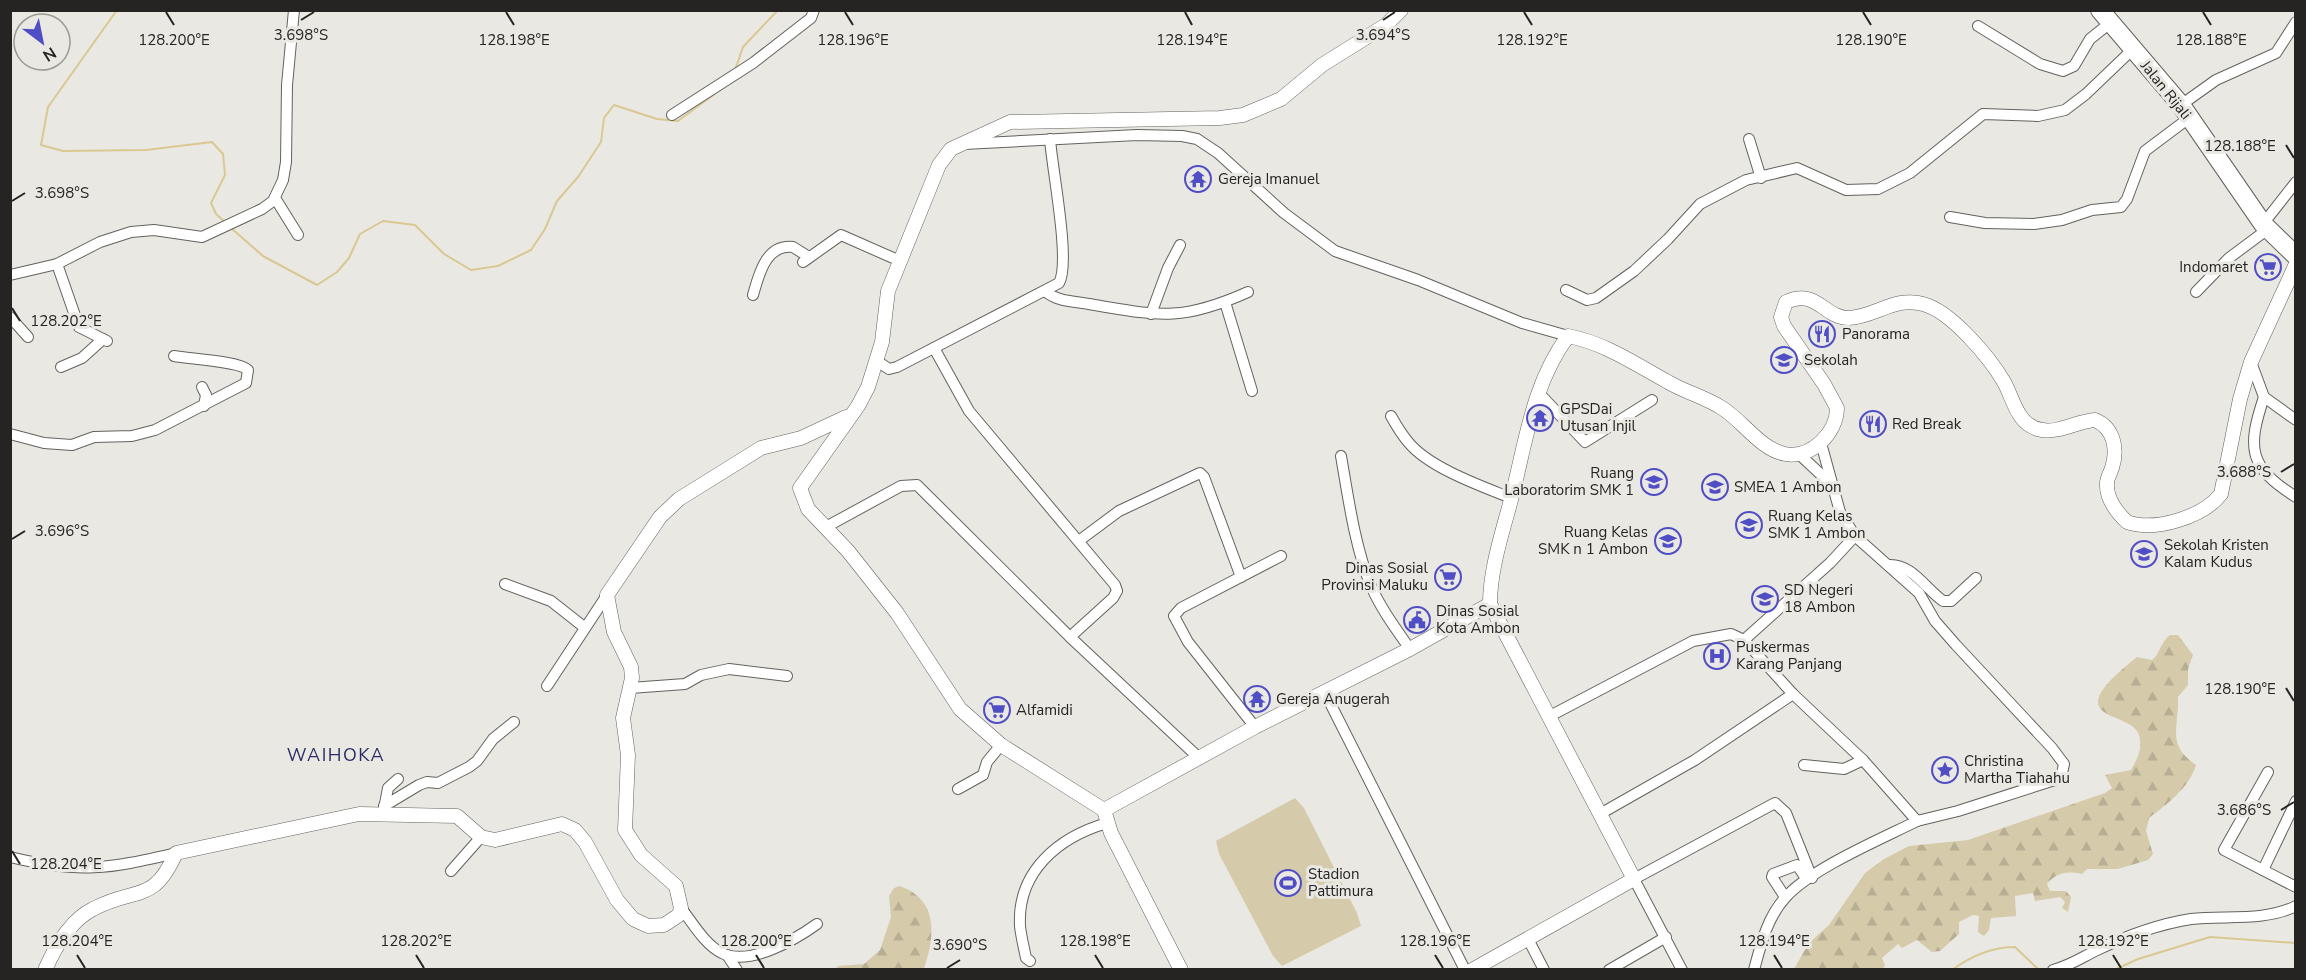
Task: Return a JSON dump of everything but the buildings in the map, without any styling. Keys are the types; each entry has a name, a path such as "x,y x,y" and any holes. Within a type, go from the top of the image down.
{"highway":[{"name":"Jalan Rijali","path":"2105,17 2185,111 2266,226 2295,256"}],"street":[{"path":"10,275 57,264 100,242 131,232 154,230 202,237 262,209 275,198 283,180 286,162 287,85 294,10"},
{"path":"1181,969 1105,816 1001,745 960,709 897,613 848,551 808,509 800,488 863,397 877,361 888,291 939,165 946,154 960,144 1010,122 1220,118 1243,115 1281,99 1322,66 1386,25 1401,10"},
{"path":"672,115 739,71 811,18 814,11"},
{"path":"1978,26 2040,64 2063,71 2074,66 2105,17"},
{"path":"1950,217 1985,223 2034,224 2062,220 2092,210 2121,207 2127,199 2145,151 2216,80 2276,53 2295,22"},
{"path":"1566,290 1587,300 1596,298 1634,270 1668,239 1700,204 1746,180 1761,178 1792,168 1802,170 1827,184 1854,192 1891,185 1910,173 1983,114 2038,116 2070,107 2132,50"},
{"path":"960,144 1008,144 1162,135 1197,139 1218,153 1284,213 1335,251 1418,280 1522,323 1602,346 1670,384 1721,407 1770,447 1784,454 1798,454 1821,443 1833,427 1837,408 1824,384 1784,326 1782,310 1786,302 1795,298 1812,299 1847,318 1907,301 1926,304 1962,330 1988,359 2004,382 2016,411 2030,426 2041,430 2054,430 2095,420 2111,431 2114,458 2107,487 2112,503 2124,519 2138,525 2154,525 2201,510 2217,499 2224,487 2240,399 2251,362 2295,264"},
{"path":"1749,139 1761,178"},
{"path":"877,361 893,368 1046,291 1060,281 1064,261 1050,140"},
{"path":"2196,292 2229,258 2266,226 2295,182"},
{"path":"275,198 298,235"},
{"path":"753,295 762,266 774,252 793,247 806,260 841,235 900,261"},
{"path":"1151,315 1168,268 1180,244"},
{"path":"57,264 79,327 105,340 82,358 61,368"},
{"path":"1046,291 1057,300 1151,315 1188,314 1248,292"},
{"path":"1225,302 1252,391"},
{"path":"10,317 28,337"},
{"path":"1568,336 1552,359 1538,392 1494,570 1490,604 1682,969"},
{"path":"934,348 969,411 1080,540 1115,585 1117,591 1113,598 1070,637"},
{"path":"10,434 44,443 72,445 94,437 129,437 155,430 170,420 244,386 248,370 229,361 216,363 174,356"},
{"path":"2251,362 2264,397 2295,420"},
{"path":"202,387 206,395 204,406"},
{"path":"1538,392 1585,442 1652,400"},
{"path":"2264,397 2254,424 2252,445 2255,460 2269,478 2295,498"},
{"path":"547,686 584,627 660,517 679,499 761,448 801,438 850,414"},
{"path":"1391,416 1409,443 1420,454 1477,484 1511,498"},
{"path":"801,438 812,447 816,464"},
{"path":"1754,969 1766,928 1785,897 1809,879 1856,851 1917,821 2056,781 2062,775 2064,764 1935,621 1919,593 1855,536 1840,512 1830,483 1821,443"},
{"path":"1798,454 1830,483"},
{"path":"1341,456 1371,586 1410,649"},
{"path":"1080,540 1119,511 1169,490 1191,475 1200,473 1204,477 1241,577"},
{"path":"824,528 901,486 917,485 1070,637 1198,757"},
{"path":"1744,640 1855,536"},
{"path":"1255,727 1227,693 1174,620 1181,608 1281,556"},
{"path":"1888,564 1898,564 1907,568 1943,601 1951,601 1976,579"},
{"path":"505,584 550,601 584,627"},
{"path":"607,595 614,632 632,673 623,718 628,754 625,830 641,855 676,886 681,908 713,947 728,955 747,956 782,945 817,924"},
{"path":"1030,961 1026,958 1020,928 1020,914 1037,867 1059,844 1198,757 1410,649 1490,604"},
{"path":"1548,717 1694,641 1723,634 1744,640 1793,694 1863,760 1917,821"},
{"path":"630,688 686,684 701,675 729,669 786,676"},
{"path":"1324,691 1465,969"},
{"path":"1600,814 1695,760 1793,694"},
{"path":"383,811 419,785 427,782 438,783 477,762 493,739 514,722"},
{"path":"958,789 983,775 987,762 1001,745"},
{"path":"1804,765 1844,769 1863,760"},
{"path":"2268,772 2224,850 2295,886"},
{"path":"383,811 388,788 398,779"},
{"path":"2263,870 2295,801"},
{"path":"1472,969 1775,803 1786,813 1809,879"},
{"path":"10,857 57,868 82,870 127,865 213,843 294,830 346,816 383,811 457,816 481,837 505,839 554,824 569,826 585,842 617,900 633,919 648,926 664,925 678,915 681,908"},
{"path":"451,871 481,837"},
{"path":"45,969 79,919 103,905 156,886 167,872 176,853"},
{"path":"1785,897 1772,877 1773,874 1797,865 1809,879"},
{"path":"2053,969 2066,967 2096,950 2155,927 2221,916 2263,916 2295,906"},
{"path":"1612,969 1666,937"},
{"path":"1528,939 1544,969"},
{"path":"728,955 737,969"}],"green space":[{"path":"2170,635 2178,635 2193,655 2188,669 2188,685 2178,697 2176,735 2181,750 2196,765 2183,788 2149,818 2146,831 2153,854 2148,860 2118,869 2087,869 2082,874 2059,875 2047,884 2050,891 2066,891 2071,897 2068,912 2062,908 2065,902 2060,897 2035,901 2033,893 2015,896 2016,916 1991,918 1989,930 1984,936 1978,932 1979,916 1973,915 1959,922 1959,934 1940,951 1932,952 1917,940 1902,948 1898,944 1882,958 1885,965 1883,969 1794,969 1809,943 1829,925 1865,873 1884,859 1909,846 1968,840 2105,793 2112,788 2105,775 2131,770 2139,754 2140,740 2133,727 2103,711 2098,704 2100,694 2112,679 2137,657 2152,660"},
{"path":"1295,798 1304,808 1357,913 1361,926 1282,966 1273,956 1219,854 1216,841"},
{"path":"900,886 913,892 928,910 932,932 924,969 835,969 838,966 864,964 880,950 891,917 889,896 894,888"}],"waterway":[{"path":"117,10 48,107 41,145 63,151 146,150 212,142 223,154 225,175 211,203 216,214 225,222"},
{"path":"735,70 743,47 778,10"},
{"path":"231,228 263,256 317,285 337,272 349,258 360,234 383,221 415,225 444,254 471,270 498,266 531,250 545,229 557,201 578,177 601,142 604,118 614,105 657,119 678,121 716,93"},
{"path":"2114,970 2138,959 2210,937 2296,943"},
{"path":"1952,970 1982,953 2015,947 2039,970"}],"place":[{"name":"Gereja Imanuel","path":"1198,179"},
{"name":"Indomaret","path":"2268,267"},
{"name":"Panorama","path":"1822,334"},
{"name":"Sekolah","path":"1784,360"},
{"name":"GPSDai Utusan Injil","path":"1540,418"},
{"name":"Red Break","path":"1873,424"},
{"name":"Ruang Laboratorim SMK 1","path":"1654,482"},
{"name":"SMEA 1 Ambon","path":"1715,487"},
{"name":"Ruang Kelas SMK 1 Ambon","path":"1749,525"},
{"name":"Ruang Kelas SMK n 1 Ambon","path":"1668,541"},
{"name":"Sekolah Kristen Kalam Kudus","path":"2144,554"},
{"name":"Dinas Sosial Provinsi Maluku","path":"1448,577"},
{"name":"SD Negeri 18 Ambon","path":"1765,599"},
{"name":"Dinas Sosial Kota Ambon","path":"1417,620"},
{"name":"Puskermas Karang Panjang","path":"1717,656"},
{"name":"Gereja Anugerah","path":"1257,699"},
{"name":"Alfamidi","path":"997,710"},
{"name":"Christina Martha Tiahahu","path":"1945,770"},
{"name":"Stadion Pattimura","path":"1288,883"}],"district":[{"name":"WAIHOKA","path":"336,755"}]}
